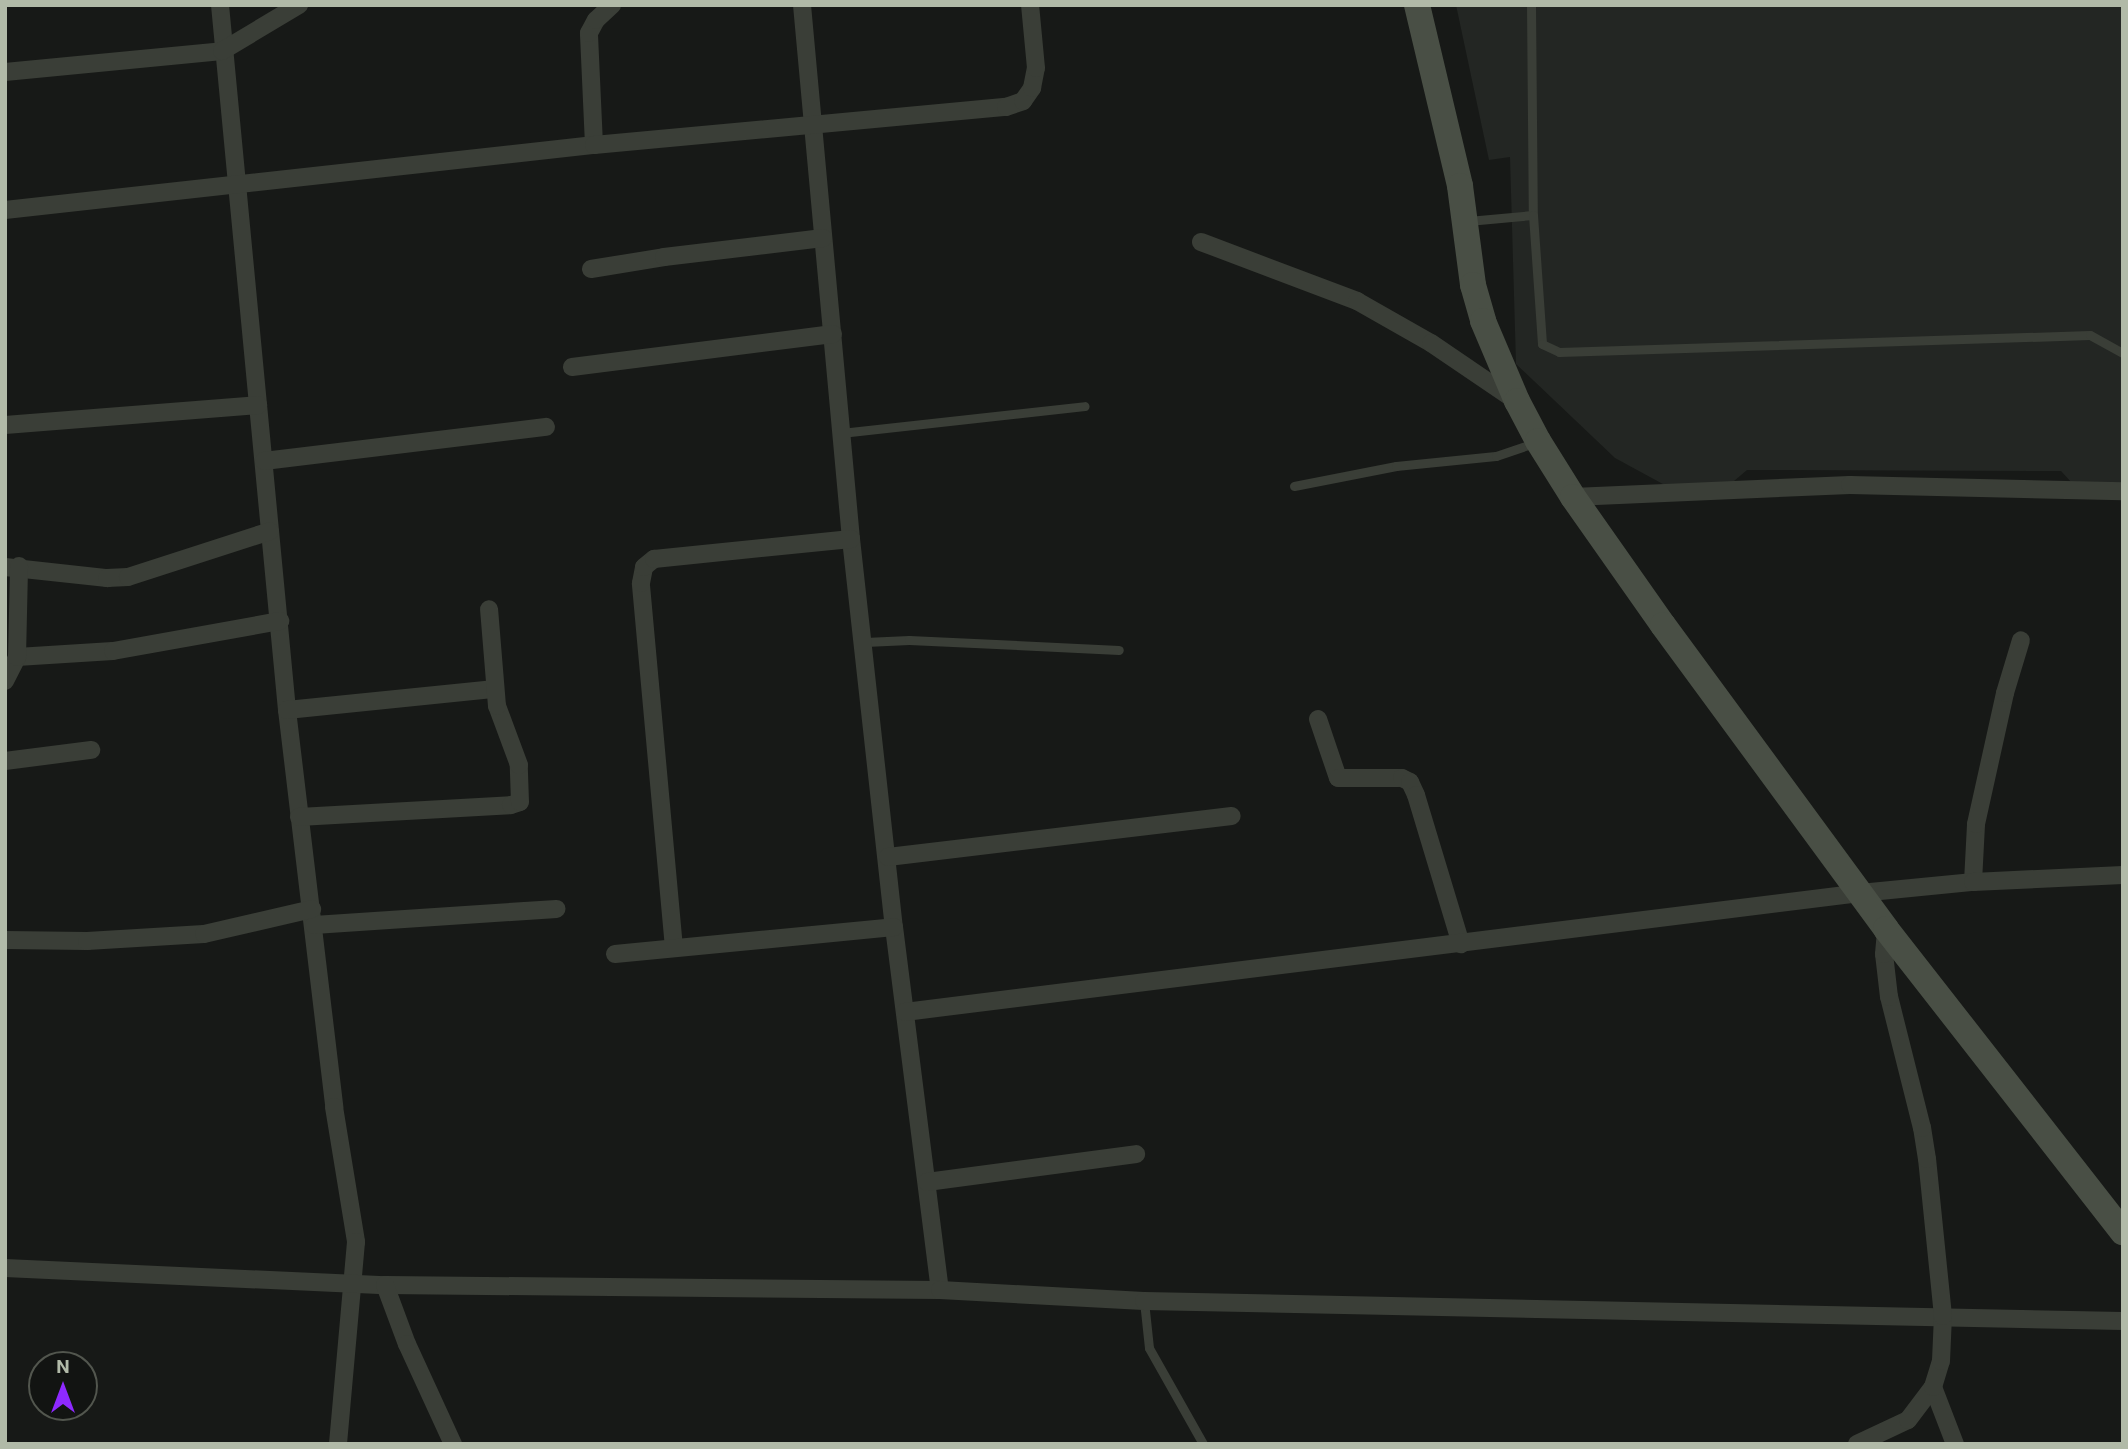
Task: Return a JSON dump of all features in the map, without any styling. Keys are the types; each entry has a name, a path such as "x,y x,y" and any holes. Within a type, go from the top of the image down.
{"street":[{"path":"220,5 222,51 280,621 286,710 333,1095 354,1224 354,1283 338,1444"},
{"path":"5,72 222,51 299,5"},
{"path":"594,145 589,33 596,20 612,5"},
{"path":"802,5 851,539 894,927 940,1290"},
{"path":"5,210 594,145 1006,107 1023,101 1032,88 1036,68 1030,5"},
{"path":"1417,5 1460,186 1462,222 1483,320 1517,401 1538,441 1573,497 1886,929 2123,1232"},
{"path":"591,270 664,257 823,238"},
{"path":"1201,242 1269,265 1357,301 1431,343 1517,401"},
{"path":"572,367 832,334"},
{"path":"5,425 258,405"},
{"path":"264,461 546,427"},
{"path":"1573,497 1850,485 2123,491"},
{"path":"5,681 17,657 12,566 91,576 128,576 270,531"},
{"path":"674,948 641,583 644,568 654,559 851,539"},
{"path":"299,817 511,805 520,802 519,765 497,706 489,609"},
{"path":"17,657 113,651 280,621"},
{"path":"1973,882 1976,824 2005,693 2021,640"},
{"path":"286,710 495,689"},
{"path":"1318,719 1338,778 1402,778 1412,786 1461,944"},
{"path":"5,761 91,750"},
{"path":"888,856 1232,816"},
{"path":"905,1013 1860,893 1973,882 2123,875"},
{"path":"5,940 88,941 204,934 313,917 556,909"},
{"path":"615,954 894,927"},
{"path":"1857,1444 1908,1420 1933,1387 1941,1361 1942,1316 1927,1159 1922,1128 1889,997 1884,954 1886,929"},
{"path":"927,1182 1136,1154"},
{"path":"5,1268 385,1285 940,1290 1144,1301 2123,1321"},
{"path":"385,1285 412,1355 453,1444"},
{"path":"1933,1387 1955,1444"}],"lane":[{"path":"1531,5 1533,215 1542,344 1559,352 2091,335 2123,353"},
{"path":"1462,222 1533,215"},
{"path":"841,433 1085,407"},
{"path":"1294,486 1396,466 1496,456 1538,441"},
{"path":"864,642 909,640 1119,650"},
{"path":"1144,1301 1149,1348 1203,1444"}],"shaded area":[{"path":"1456,5 2123,5 2123,484 2072,483 2061,471 1747,470 1727,487 1672,489 1615,458 1516,364 1510,157 1489,160"}]}
